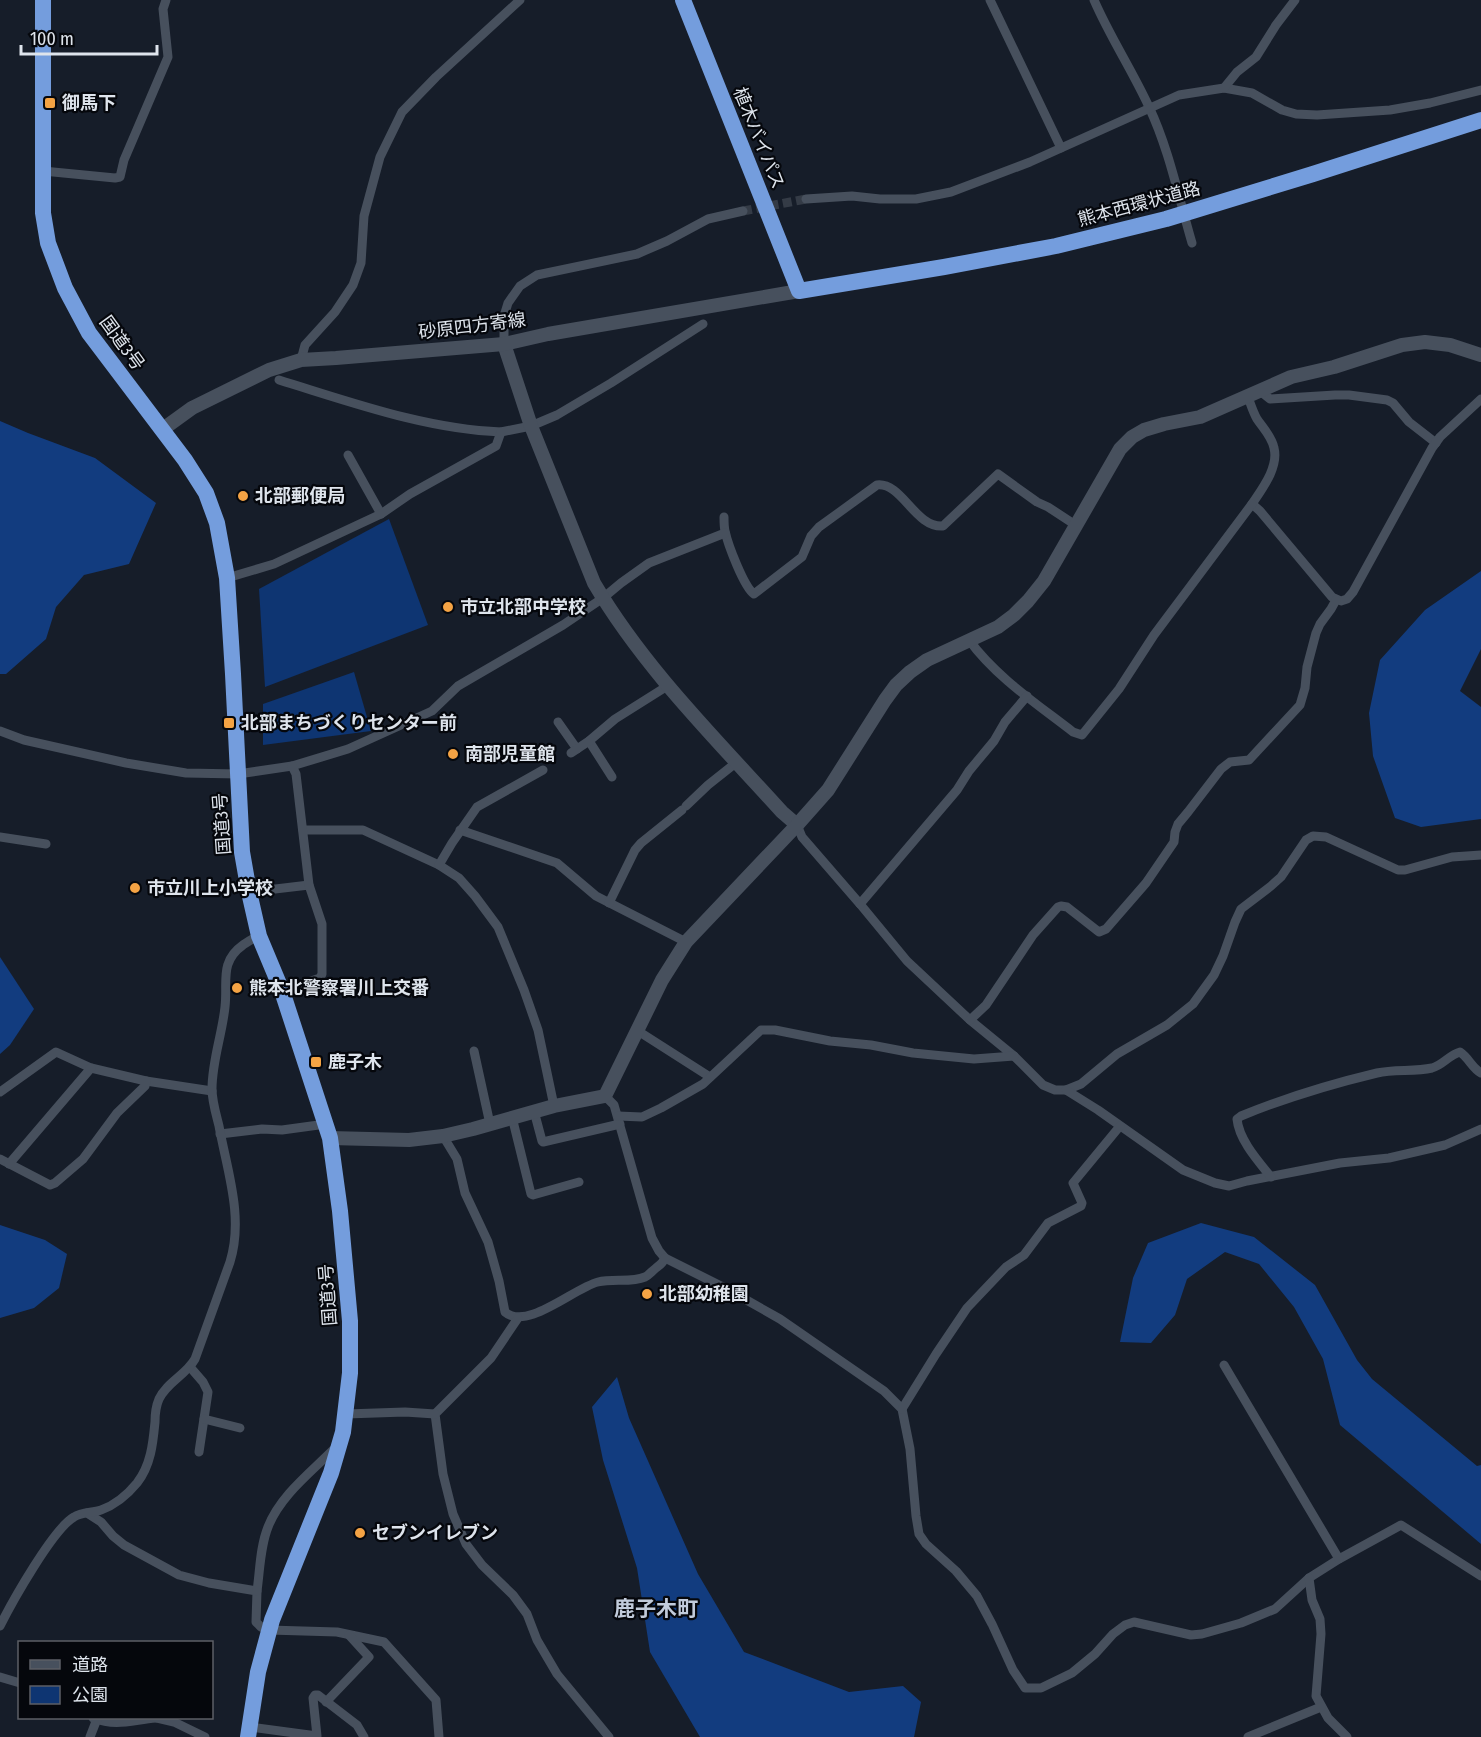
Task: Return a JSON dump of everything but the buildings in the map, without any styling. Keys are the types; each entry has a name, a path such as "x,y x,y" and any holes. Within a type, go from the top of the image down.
{"highway":[{"name":"国道3号","path":"43,0 43,213 48,243 65,288 89,333 163,429 206,494 217,523 226,579 242,852 249,892 259,936 282,991 328,1131 340,1211 351,1321 346,1414 331,1473 268,1630 258,1672 249,1732"},
{"name":"植木バイパス","path":"683,0 799,291"},
{"name":"熊本西環状道路","path":"799,291 1045,248 1166,219 1481,120"}],"street":[{"path":"43,171 120,177 124,160 168,57 164,9 166,0"},
{"path":"301,360 305,345 334,312 353,285 361,263 364,216 380,157 402,112 436,77 520,0"},
{"path":"990,0 1061,148"},
{"path":"1094,0 1105,26 1149,107 1166,154 1192,243"},
{"path":"1224,88 1237,72 1256,57 1294,0"},
{"path":"806,199 852,196 916,199 951,192 1061,148 1179,95 1224,88 1252,93 1282,110 1296,114 1317,115 1390,110 1481,90"},
{"path":"743,211 708,219 637,254 537,275 520,286 508,303 504,316 504,344 531,426 594,583 631,641 782,812 797,825 802,837 907,961 970,1020 1014,1056 1043,1085 1055,1090 1066,1090 1081,1084 1117,1054 1167,1024 1193,1004 1214,975 1241,909 1281,877 1298,849 1313,836 1326,837 1398,870 1452,857 1481,855"},
{"name":"砂原四方寄線","path":"163,429 192,408 269,370 301,360 504,344 548,334 799,291"},
{"path":"279,380 410,418 472,430 501,432 531,426 557,415 703,324"},
{"path":"605,1096 662,980 686,942 828,790 896,685 927,660 998,627 1028,601 1044,581 1120,449 1132,437 1144,430 1164,424 1200,417 1291,377 1334,367 1402,345 1425,342 1442,344 1481,355"},
{"path":"1254,394 1270,399 1349,395 1387,400 1393,403 1409,422 1436,443"},
{"path":"969,640 980,654 1028,696 1073,732 1082,735 1119,689 1155,635 1266,483 1275,450 1256,417 1254,394"},
{"path":"1252,504 1332,597 1344,601 1353,592 1436,443 1481,399"},
{"path":"226,579 274,564 381,514 410,494 496,446 501,432"},
{"path":"348,455 381,514"},
{"path":"724,517 725,533 742,577 749,591 754,594 802,557 811,536 819,527 877,485 883,484 891,488 919,516 936,526 943,526 998,474 1037,502 1077,526"},
{"path":"0,731 24,741 126,763 186,773 238,774 292,766 348,749 432,711 458,686 563,625 649,563 725,533"},
{"path":"970,1020 986,1005 1033,935 1061,906 1099,932 1106,929 1129,904 1173,844 1178,824 1221,769 1230,762 1249,760 1300,705 1316,633 1336,600"},
{"path":"558,722 574,751 615,719 669,685"},
{"path":"860,904 957,790 969,771 994,741 1005,722 1028,696"},
{"path":"589,741 612,777"},
{"path":"609,903 635,850 641,843 737,762"},
{"path":"282,991 320,978 322,974 322,924 309,885 296,774 292,766"},
{"path":"439,866 460,830 477,807 543,770"},
{"path":"303,830 363,830 459,878 498,927 538,1030 554,1106"},
{"path":"460,830 557,863 596,896 686,942"},
{"path":"0,837 46,844"},
{"path":"249,892 309,885"},
{"path":"0,1626 18,1593 62,1527 75,1517 100,1511 112,1504 127,1494 138,1481 145,1471 151,1452 158,1400 195,1359 235,1248 237,1227 212,1091 215,1058 225,1012 225,976 228,961 236,950 259,936"},
{"path":"534,1111 543,1142 619,1120 642,1117 703,1084 760,1030 775,1030 830,1041 871,1045 913,1053 974,1059 1014,1056"},
{"path":"638,1031 710,1077"},
{"path":"474,1051 490,1124"},
{"path":"0,1092 56,1052 92,1068 146,1081 212,1091"},
{"path":"1271,1177 1240,1134 1237,1119 1241,1116 1280,1100 1379,1072 1434,1068 1452,1054 1460,1052 1474,1069 1481,1073"},
{"path":"9,1164 92,1068"},
{"path":"0,1160 50,1185 55,1183 83,1159 117,1113 145,1086 146,1081"},
{"path":"1066,1090 1183,1170 1229,1186 1340,1163 1389,1158 1445,1145 1481,1129"},
{"path":"220,1134 262,1129 328,1131 409,1140 443,1136 554,1106 605,1096"},
{"path":"605,1096 614,1105 652,1238 659,1251 666,1258 728,1288 780,1319 884,1391 902,1409 910,1449 916,1516 920,1534 926,1544 956,1571 977,1596 1013,1670 1025,1688 1041,1688 1072,1673 1095,1654 1113,1634 1125,1625 1134,1622 1191,1635 1202,1634 1241,1623 1275,1609 1309,1578 1401,1525 1481,1576"},
{"path":"512,1117 531,1194 579,1182"},
{"path":"902,1409 967,1308 1006,1267 1024,1255 1048,1223 1081,1206 1082,1203 1073,1183 1120,1126"},
{"path":"443,1136 457,1159 465,1193 488,1242 507,1315 518,1318 534,1314 597,1282 636,1279 645,1276 664,1263 666,1258"},
{"path":"346,1414 405,1412 435,1414 491,1358 518,1318"},
{"path":"1224,1365 1339,1559"},
{"path":"190,1367 208,1392 199,1452"},
{"path":"435,1414 443,1474 453,1514 466,1544 520,1604 550,1663 609,1737"},
{"path":"204,1419 240,1428"},
{"path":"338,1451 333,1450 289,1494 275,1512 267,1529 262,1549 256,1622 268,1630 337,1632 384,1642 436,1700 439,1737"},
{"path":"87,1513 101,1522 124,1545 179,1575 209,1583 257,1591"},
{"path":"1309,1578 1312,1600 1320,1619 1321,1634 1316,1696 1328,1718 1347,1737"},
{"path":"326,1702 369,1657 349,1635"},
{"path":"0,1677 18,1682"},
{"path":"249,1732 317,1736 313,1698 318,1695 357,1725 364,1737"},
{"path":"1248,1737 1321,1707"},
{"path":"90,1737 95,1719"},
{"path":"99,1719 120,1724 150,1719"},
{"path":"160,1719 174,1722 205,1737"}],"green space":[{"path":"389,519 428,625 265,687 259,589"},
{"path":"354,672 371,731 263,745 263,704"}],"shaded area":[{"path":"0,421 95,458 156,503 129,564 84,575 56,607 46,639 6,674 0,674"},
{"path":"1481,571 1481,649 1460,691 1481,707 1481,819 1421,827 1395,818 1373,756 1369,713 1380,660 1425,610"},
{"path":"0,957 34,1009 10,1045 0,1054"},
{"path":"1201,1223 1254,1237 1315,1285 1357,1360 1372,1379 1477,1466 1481,1465 1481,1544 1340,1425 1323,1359 1294,1307 1259,1264 1225,1252 1187,1279 1175,1315 1151,1343 1120,1342 1133,1278 1148,1243"},
{"path":"0,1225 45,1240 67,1254 59,1288 34,1308 0,1318"},
{"path":"617,1377 629,1418 698,1574 744,1652 849,1692 903,1686 921,1702 914,1737 700,1737 650,1652 637,1568 603,1460 592,1407"}],"tunnel":[{"path":"743,211 806,199"}],"place":[{"name":"御馬下","path":"50,103"},
{"name":"北部郵便局","path":"243,496"},
{"name":"市立北部中学校","path":"448,607"},
{"name":"北部まちづくりセンター前","path":"229,723"},
{"name":"南部児童館","path":"453,754"},
{"name":"市立川上小学校","path":"135,888"},
{"name":"熊本北警察署川上交番","path":"237,988"},
{"name":"鹿子木","path":"316,1062"},
{"name":"北部幼稚園","path":"647,1294"},
{"name":"セブンイレブン","path":"360,1533"}],"district":[{"name":"鹿子木町","path":"656,1609"}]}
